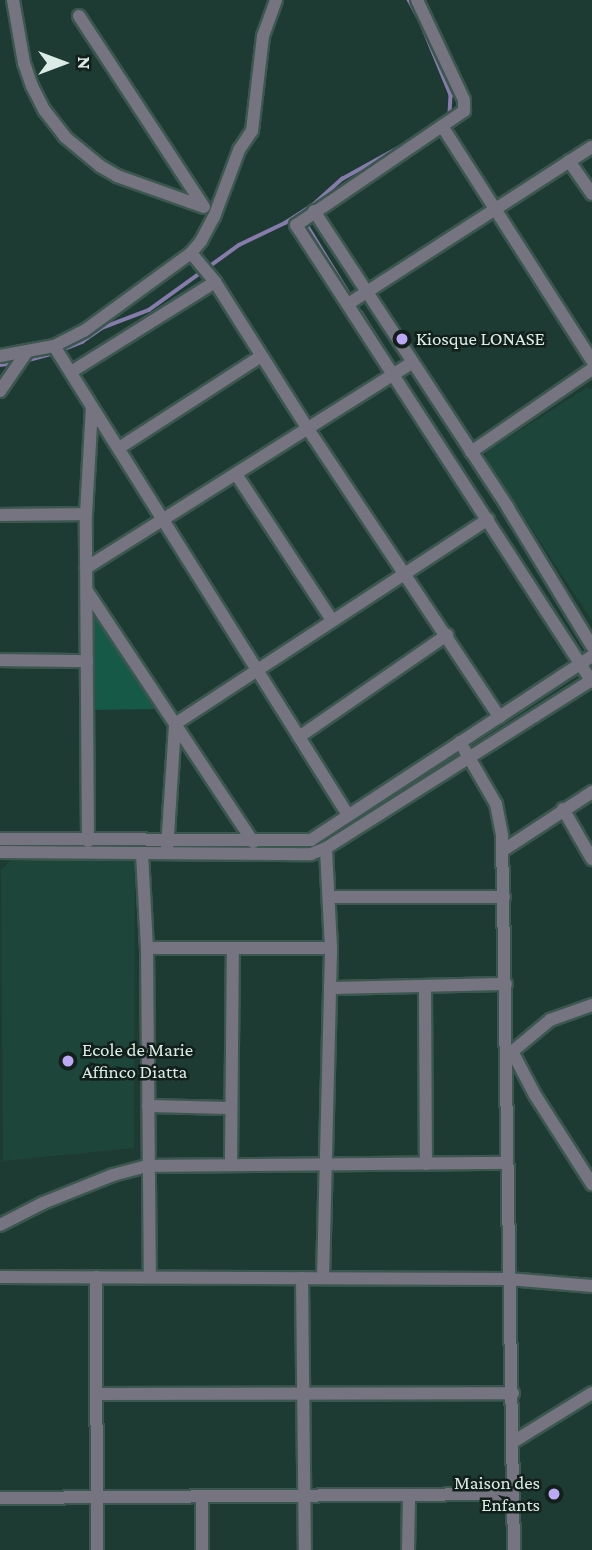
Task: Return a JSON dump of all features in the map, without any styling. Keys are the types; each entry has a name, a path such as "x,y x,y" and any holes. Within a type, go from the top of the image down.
{"street":[{"path":"13,0 24,62 32,86 45,111 65,138 117,176 204,207"},
{"path":"0,356 54,346 84,331 191,253 214,217 226,178 255,122 263,36 276,0"},
{"path":"0,839 88,841 312,854 326,849 468,756 591,681 296,225 464,111 464,100 417,0"},
{"path":"79,16 204,207 214,217"},
{"path":"442,126 592,361"},
{"path":"348,304 592,146"},
{"path":"569,161 592,194"},
{"path":"314,211 471,452 592,646"},
{"path":"191,253 215,282 308,429 499,717"},
{"path":"71,372 215,282"},
{"path":"54,346 348,815"},
{"path":"0,391 26,353"},
{"path":"119,448 261,356"},
{"path":"86,568 412,363"},
{"path":"471,452 592,369"},
{"path":"88,841 86,514 92,406"},
{"path":"236,474 332,620"},
{"path":"0,515 86,514"},
{"path":"175,724 332,620 407,575 488,519"},
{"path":"86,591 253,842"},
{"path":"299,737 447,635"},
{"path":"0,852 142,853 167,847 311,840 592,656"},
{"path":"0,660 87,661"},
{"path":"167,847 175,724"},
{"path":"460,743 496,804 502,851 510,1055 507,1163 514,1550"},
{"path":"502,851 592,792"},
{"path":"563,809 592,859"},
{"path":"323,1278 331,948 326,849"},
{"path":"142,853 147,948 149,1277"},
{"path":"329,897 504,897"},
{"path":"147,948 331,948"},
{"path":"231,1163 233,948"},
{"path":"330,988 506,984"},
{"path":"425,986 426,1164"},
{"path":"510,1055 550,1020 592,1005"},
{"path":"510,1055 592,1184"},
{"path":"148,1106 230,1108"},
{"path":"0,1226 55,1198 113,1175 147,1166 231,1163 507,1163"},
{"path":"0,1277 508,1279 592,1285"},
{"path":"96,1277 97,1550"},
{"path":"302,1278 305,1550"},
{"path":"513,1442 592,1392"},
{"path":"97,1394 513,1393"},
{"path":"0,1498 304,1498 512,1494"},
{"path":"408,1550 409,1497"},
{"path":"202,1498 202,1550"}],"shaded area":[{"path":"586,388 592,389 592,621 486,459 486,452"},
{"path":"94,606 155,709 92,710"},
{"name":"Ecole de Marie Affinco Diatta","path":"135,859 134,1148 3,1161 1,870 10,861"}],"waterway":[{"path":"409,0 418,16"},
{"path":"423,27 451,95 450,114"},
{"path":"62,350 82,342 102,328 149,310 239,245 285,223 314,204 342,179 398,148"},
{"path":"305,222 348,292"},
{"path":"361,312 391,360"},
{"path":"25,361 55,353"},
{"path":"0,365 14,363"},
{"path":"405,381 453,456"}],"place":[{"name":"Kiosque LONASE","path":"402,339"},
{"name":"Ecole de Marie Affinco Diatta","path":"68,1061"},
{"name":"Maison des Enfants","path":"554,1494"}]}
